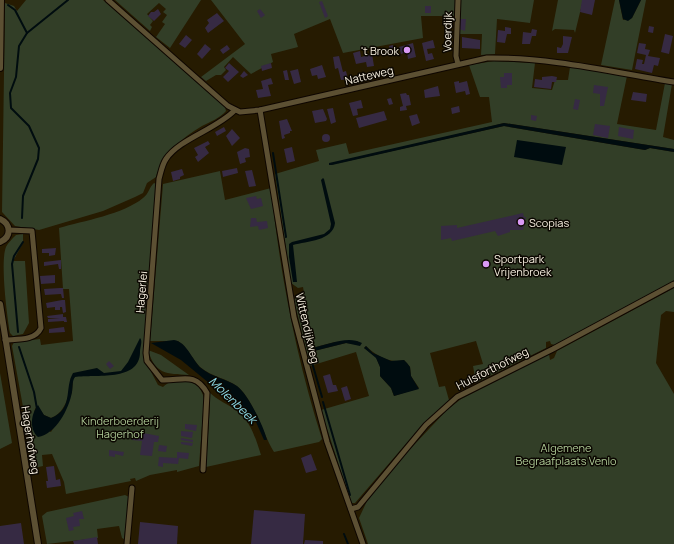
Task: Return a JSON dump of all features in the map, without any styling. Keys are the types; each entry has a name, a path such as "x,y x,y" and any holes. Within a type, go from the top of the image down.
{"street":[{"path":"0,68 1,0"},
{"path":"108,0 235,110"},
{"name":"Voerdijk","path":"458,0 456,56 458,64"},
{"name":"Natteweg","path":"235,110 244,112 260,110 487,58 513,57 557,62 674,82"},
{"name":"Hagerlei","path":"203,470 207,393 204,388 192,379 162,380 147,361 146,353 159,179 166,158 181,145 227,118 235,110"},
{"name":"Wittendijkweg","path":"260,110 294,318 327,442 363,544"},
{"path":"0,217 7,223 10,230 6,239 0,242 0,247"},
{"path":"5,340 34,337 39,334 41,328 32,232 24,230 10,230"},
{"name":"Hulsforthofweg","path":"351,509 358,507 426,425 457,397 554,349 674,284"},
{"name":"Hagerhofweg","path":"0,304 38,544"},
{"path":"127,544 132,488"}],"green space":[{"path":"26,0 103,0 225,107 226,111 218,118 195,130 174,147 163,161 156,177 147,183 143,193 103,211 39,230 15,226 2,212 5,3 14,6 17,11"},
{"path":"115,0 201,0 170,48 156,37 165,24 162,22 167,15 163,12 166,9 159,3 147,14 153,21 150,25 152,27 150,31"},
{"path":"211,0 455,0 455,16 421,16 423,38 343,53 330,19 294,34 298,47 271,54 273,62 251,74 233,57 224,67 226,70 221,75 216,75 206,81 201,77 245,44"},
{"path":"460,0 534,0 530,23 497,19 495,54 481,55 482,34 458,34"},
{"path":"558,0 583,0 575,33 574,30 555,29 552,31"},
{"path":"615,0 619,0 623,20 632,18 641,0 646,0 632,70 601,65"},
{"name":"Sportpark Vrijenbroek","path":"494,61 535,63 532,88 552,90 555,80 568,80 570,67 627,76 617,124 656,130 665,83 672,84 663,137 674,140 674,149 504,123 330,165 504,126 645,150 650,148 674,152 674,281 555,345 551,344 550,341 546,342 546,348 476,383 473,366 483,364 476,341 430,353 439,387 445,386 449,400 423,424 355,503 351,503 321,410 369,396 356,352 310,366 294,300 299,294 304,293 303,287 298,288 291,283 275,174 319,161 316,150 346,143 349,154 492,122 489,97 480,97 469,65","holes":["297,303 301,304 312,348 335,342 358,341 356,344 346,343 310,352","366,346 374,353 388,360 404,360 410,367 411,376 419,388 394,396 391,388 380,376 380,367 376,357 364,348"]},
{"path":"220,171 225,200 271,188 284,284 304,377 322,439 319,442 274,452 254,409 244,393 238,387 200,367 185,347 178,341 150,341 163,184"},
{"name":"Kinderboerderij Hagerhof","path":"154,183 156,184 150,271 148,366 158,385 163,387 175,381 188,381 193,383 202,392 204,399 199,466 177,472 177,470 150,475 136,481 135,478 130,479 131,481 66,494 64,482 52,454 42,455 43,466 34,468 12,346 14,342 40,339 41,345 73,341 69,289 63,289 59,228 114,213 135,204 148,193","holes":["71,377 75,377 73,379 72,392 67,406 51,432 32,423 37,406 44,415 51,418 61,411 67,401"]},
{"path":"23,234 23,243 13,261 25,261 29,323 23,334 13,336 10,333 6,302 4,254 6,247 12,239 16,235"},
{"name":"Algemene Begraafplaats Venlo","path":"674,288 674,312 666,311 661,315 656,363 674,394 674,544 368,544 359,518 367,501 395,465 447,410 461,399 549,354 550,360 554,358 557,351"},
{"path":"148,350 161,355 189,375 174,374 162,371 154,364"},
{"path":"0,373 12,443 0,449"},
{"path":"209,392 242,415 252,431 261,455 206,467 210,403"},
{"path":"125,495 129,497 124,539 122,538 119,526 97,529 98,538 47,544 42,516 47,512"}],"water":[{"path":"619,0 641,0 632,18 628,21 623,19"},
{"path":"504,123 674,149 674,152 650,148 645,150 504,126 329,165 329,163"},
{"path":"517,140 566,147 562,165 514,157"},
{"path":"323,178 335,223 333,229 325,237 293,245 297,282 293,282 289,257 289,244 324,234 330,229 331,224 321,180"},
{"path":"297,303 301,303 312,348 344,340 362,343 360,346 346,343 310,352"},
{"path":"140,338 141,342 138,362 133,368 115,375 75,377 68,406 61,420 45,435 38,437 35,434 32,421 38,405 44,415 51,418 58,414 66,404 70,379 73,373 97,368 104,373 121,371 128,362"},
{"path":"174,340 179,341 186,348 201,368 210,374 237,386 241,390 255,411 263,427 267,440 264,440 256,422 244,409 229,398 217,393 209,383 181,360 151,343"},
{"path":"366,346 373,353 391,361 404,360 410,367 411,376 419,389 394,396 391,388 380,376 380,367 376,358 364,348"}],"building":[{"path":"582,0 595,0 592,15 580,12"},
{"path":"322,1 328,16 325,18 319,2"},
{"path":"425,6 431,6 431,13 425,13"},
{"path":"158,9 161,14 154,21 148,16 151,12"},
{"path":"260,9 265,15 261,18 257,11"},
{"path":"217,13 224,21 208,33 205,28 209,23 207,20"},
{"path":"459,19 466,19 465,31 459,29"},
{"path":"649,26 654,27 653,33 648,32"},
{"path":"505,27 511,28 511,34 507,34 505,43 497,42 498,30 505,31"},
{"path":"532,29 537,30 536,36 532,36 530,44 522,44 523,32 531,33"},
{"path":"665,34 673,36 669,54 661,52"},
{"path":"186,35 192,40 185,48 179,44"},
{"path":"563,36 572,37 568,53 557,53 557,47 561,48 563,44"},
{"path":"462,37 480,40 480,49 462,48"},
{"path":"433,40 435,48 427,49 428,54 432,53 434,59 426,61 422,43"},
{"name":"'t Brook","path":"413,43 416,57 408,59 407,52 401,54 399,47"},
{"path":"639,43 646,44 645,49 650,50 648,56 660,58 658,66 654,65 652,73 635,69 637,59 643,60 642,64 644,64 646,55 637,53"},
{"path":"205,44 211,49 202,59 197,54"},
{"path":"227,45 230,49 223,54 220,50"},
{"path":"393,45 395,55 391,56 389,46"},
{"path":"360,51 361,57 372,54 374,66 367,67 366,62 356,64 353,53"},
{"path":"339,56 343,72 346,71 348,79 341,80 338,68 335,69 333,57"},
{"path":"229,63 239,72 228,82 223,77 229,71 225,68"},
{"path":"271,63 272,68 262,71 261,66"},
{"path":"322,65 326,77 318,79 317,75 312,76 310,69"},
{"path":"298,69 301,82 294,84 290,71"},
{"path":"287,70 289,80 285,80 283,71"},
{"path":"244,71 248,75 243,78 240,76"},
{"path":"504,73 512,73 512,85 507,85 507,88 501,88 500,77 504,77"},
{"path":"542,77 557,77 556,82 552,82 551,89 534,87 535,79 542,80"},
{"path":"271,78 273,84 268,85 271,96 258,98 256,90 263,89 261,81"},
{"path":"459,81 459,83 467,81 470,94 466,95 465,91 456,93 454,82"},
{"path":"594,85 608,87 604,106 600,106 600,94 593,93"},
{"path":"438,86 440,96 425,98 424,90"},
{"path":"633,92 647,94 646,102 631,100"},
{"path":"406,93 409,95 411,105 406,106 407,110 400,111 400,107 403,106 400,94"},
{"path":"391,98 393,104 389,105 387,99"},
{"path":"575,99 580,100 578,110 573,109"},
{"path":"361,100 363,108 357,109 358,115 353,116 349,103"},
{"path":"459,106 460,112 452,114 451,108"},
{"path":"333,108 336,122 331,124 327,109"},
{"path":"323,109 327,119 326,121 315,123 312,111"},
{"path":"384,111 387,120 359,128 356,118"},
{"path":"417,114 420,123 412,126 409,116"},
{"path":"531,115 537,116 536,121 531,120"},
{"path":"287,119 292,131 284,135 285,138 282,139 279,121"},
{"path":"595,124 610,126 608,138 593,135"},
{"path":"224,127 226,131 217,136 215,132"},
{"path":"619,127 634,130 633,139 618,136"},
{"path":"232,129 240,138 232,146 226,136"},
{"path":"326,134 329,135 329,141 326,142 323,141 322,138 323,135"},
{"path":"208,141 210,144 205,147 209,153 198,162 195,157 198,155 194,148"},
{"path":"292,147 295,161 287,163 284,149"},
{"path":"245,148 249,149 250,157 245,158 246,162 240,164 237,152"},
{"path":"237,168 238,173 223,177 222,171"},
{"path":"182,169 184,175 180,177 180,179 173,181 171,172"},
{"path":"252,170 256,186 249,187 245,171"},
{"path":"256,196 257,199 261,198 263,206 251,209 246,198"},
{"path":"523,213 524,217 526,217 523,230 510,230 510,232 498,236 495,231 452,241 451,238 441,240 441,226 457,225 457,228"},
{"path":"251,218 256,218 257,222 267,221 268,228 259,230 258,226 250,227"},
{"path":"56,248 55,255 49,256 49,253 42,253 42,249"},
{"path":"61,260 61,269 59,269 58,264 44,266 44,262"},
{"path":"55,275 55,283 41,284 40,276"},
{"path":"63,288 64,298 62,298 61,294 45,295 44,289"},
{"path":"65,300 66,312 63,313 62,307 60,307 60,310 55,310 55,307 47,308 46,303"},
{"path":"63,314 63,317 66,317 67,322 48,322 48,319 60,318 48,318 47,316"},
{"path":"64,327 65,332 49,333 49,329"},
{"path":"109,361 114,366 110,369 106,364"},
{"path":"330,374 333,385 336,385 338,391 328,393 323,376"},
{"path":"347,386 351,399 345,401 341,388"},
{"path":"185,424 197,425 196,431 185,429"},
{"path":"133,431 159,436 158,442 154,442 152,456 140,455 142,441 132,440"},
{"path":"181,431 193,432 192,438 181,436"},
{"path":"181,438 193,440 193,442 181,440"},
{"path":"181,442 193,443 192,446 181,444"},
{"path":"159,445 167,446 166,452 158,451"},
{"path":"109,450 124,452 123,456 115,454 115,457 109,456"},
{"path":"177,452 189,453 188,459 179,458 178,464 163,463 163,467 158,466 159,457 177,458"},
{"path":"311,454 317,470 306,473 301,458"},
{"path":"54,466 56,480 60,479 61,486 47,488 46,481 48,481 46,467"},
{"path":"254,510 305,514 303,544 251,544"},
{"path":"82,511 84,519 79,519 80,526 73,527 74,530 69,531 66,518 74,516 73,513"},
{"path":"140,522 178,526 177,544 138,544"},
{"path":"21,523 24,544 0,544 0,526"},
{"path":"97,537 98,544 74,544 73,541"},
{"path":"305,540 323,541 323,544 304,544"}],"waterway":[{"path":"27,33 68,0"},
{"name":"Molenbeek","path":"8,5 15,10 27,33 19,46 16,77 10,93 11,108 29,126 39,148 38,159 23,196 22,218"},
{"path":"273,153 286,237"},
{"name":"Molenbeek","path":"18,332 12,264 14,256 23,242"},
{"name":"Molenbeek","path":"19,347 34,392 37,409"},
{"path":"310,351 322,397"},
{"path":"323,402 350,495"},
{"name":"Molenbeek","path":"344,534 348,544"}],"place":[{"name":"'t Brook","path":"407,50"},
{"name":"Scopias","path":"521,222"},
{"name":"Sportpark Vrijenbroek","path":"486,264"}]}
